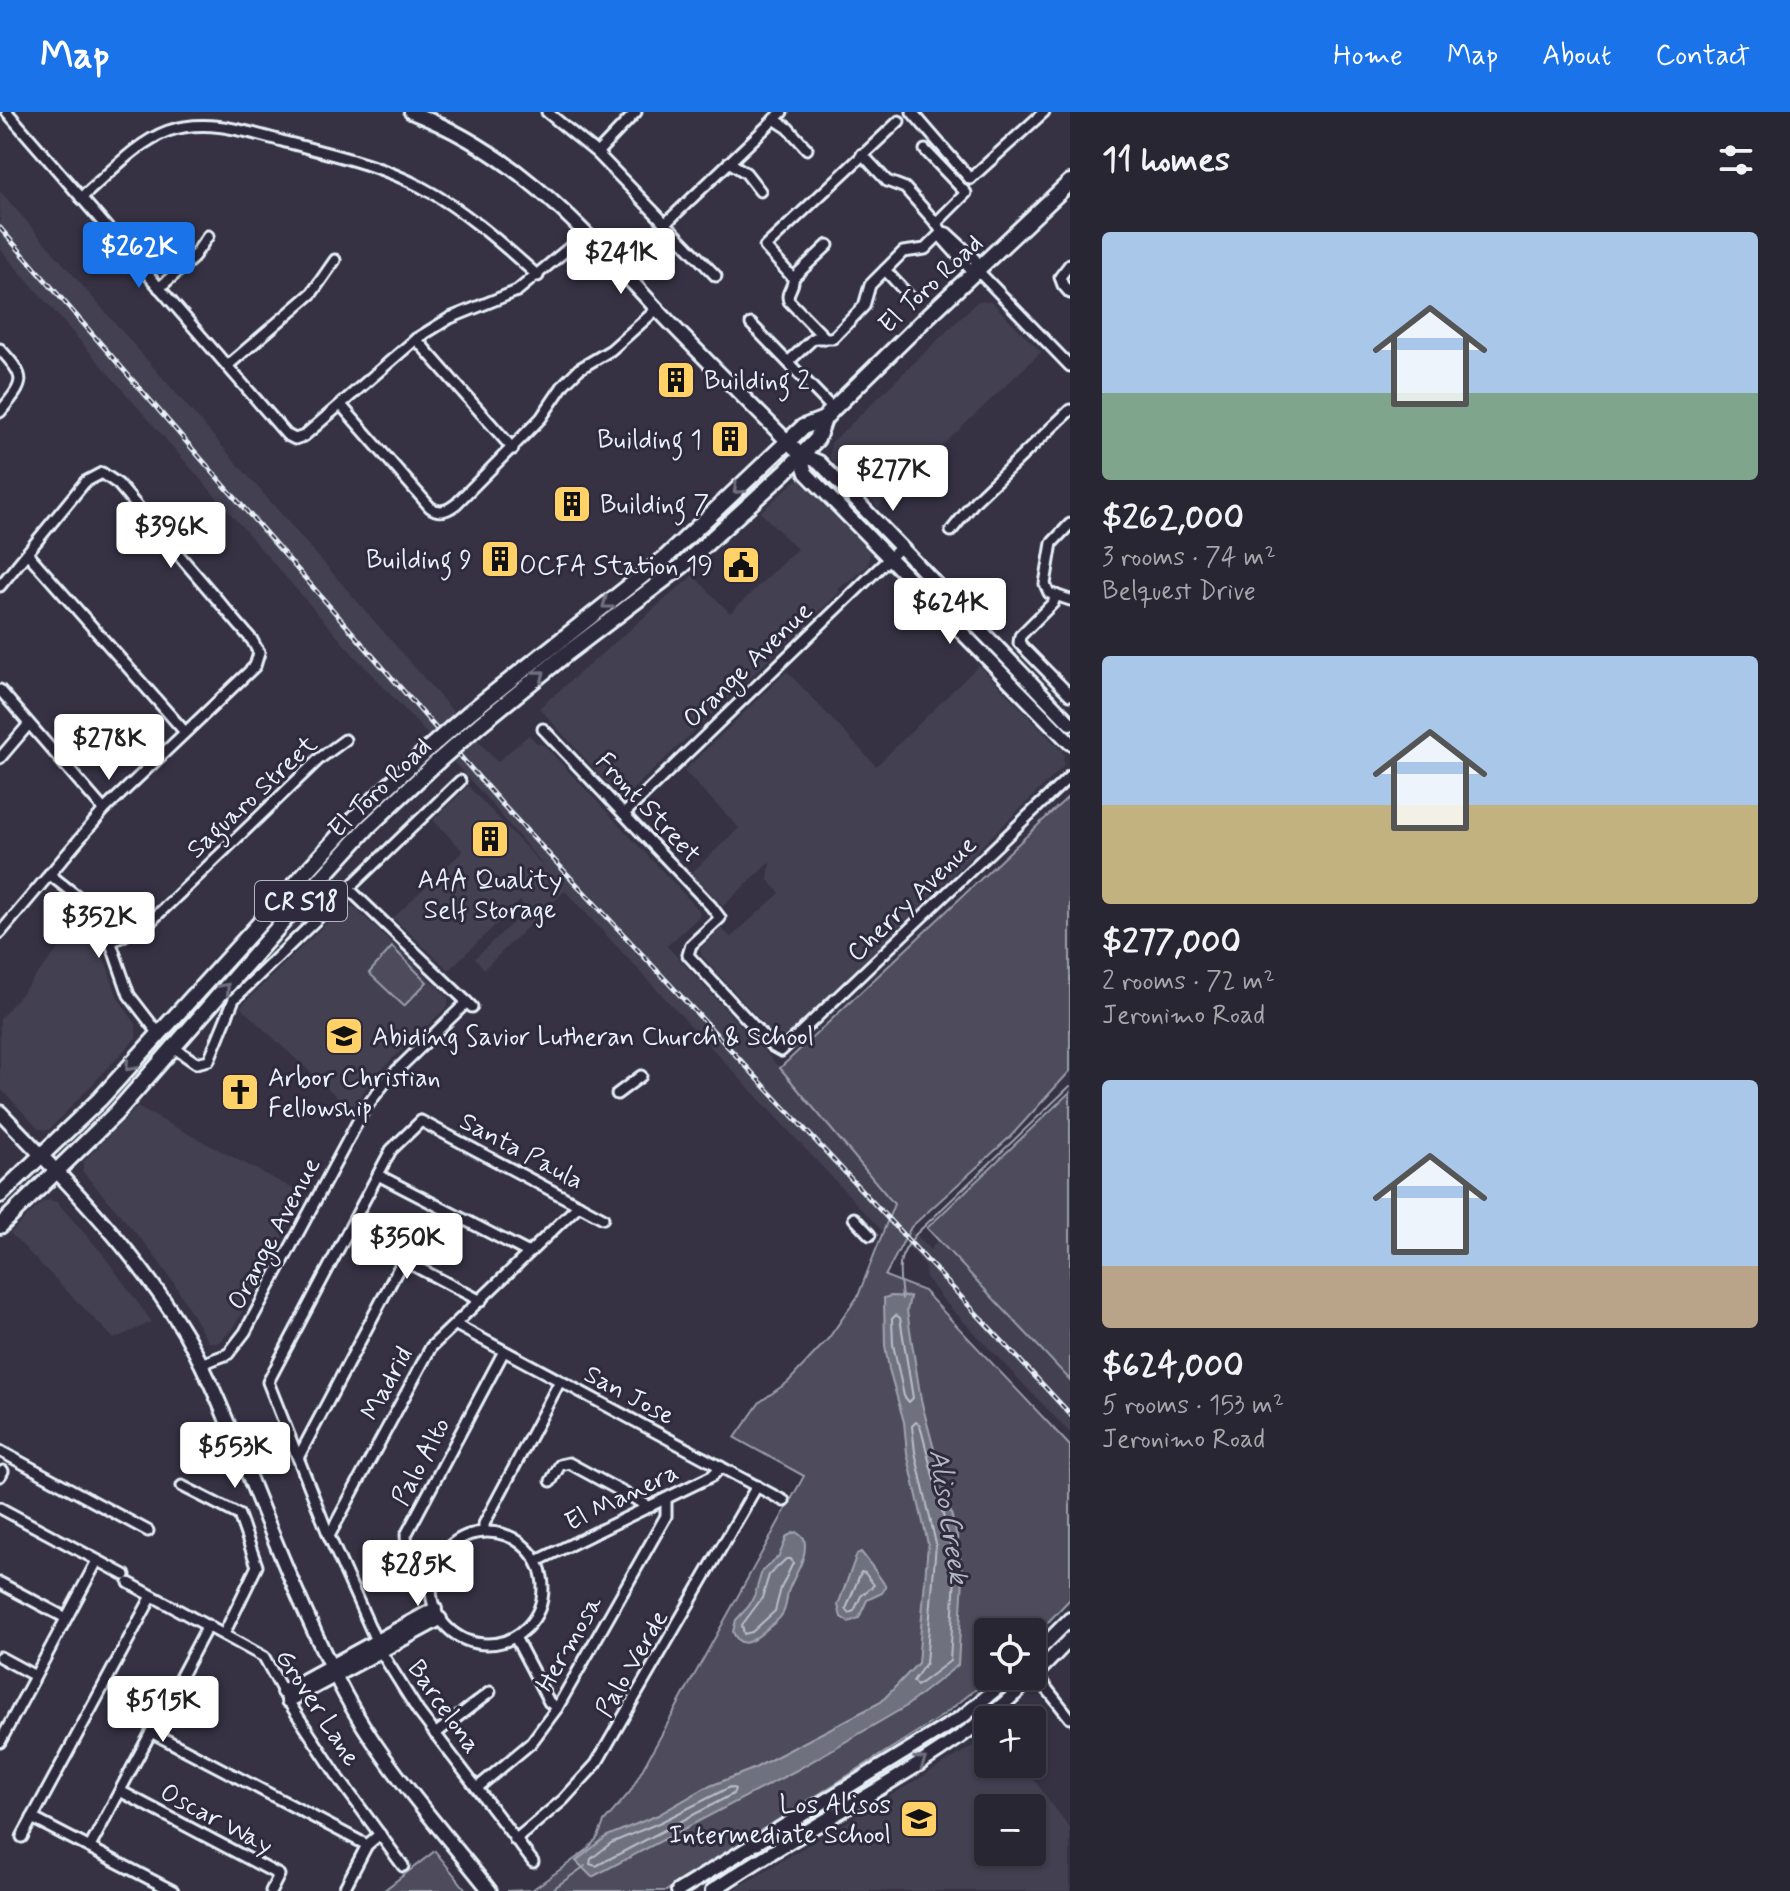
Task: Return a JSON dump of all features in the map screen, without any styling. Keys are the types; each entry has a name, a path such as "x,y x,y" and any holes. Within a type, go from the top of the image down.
{"main road":[{"path":"411,112 465,137 516,168 587,233 800,454 819,462 1070,723"},
{"name":"El Toro Road","path":"0,1195 100,1099 357,816 665,558 803,427 829,414 1070,182"},
{"name":"El Toro Road","path":"475,718 682,566 817,439 829,414"},
{"path":"800,454 806,473 1070,743"},
{"name":"El Toro Road","path":"0,1226 116,1113 432,756"},
{"path":"159,1034 173,1047"},
{"path":"0,1112 57,1169 106,1225 185,1335 226,1419 301,1602 333,1671 368,1734 490,1891"},
{"path":"285,1696 438,1614"},
{"path":"1046,1643 1070,1619"},
{"path":"1046,1664 1070,1639"},
{"path":"678,1891 962,1717 995,1690"},
{"path":"712,1891 951,1741 995,1711 1019,1690"}],"street":[{"path":"7,112 287,435 295,439 304,436 416,339 450,318 517,291 587,233"},
{"path":"547,112 597,153 716,276"},
{"path":"597,153 636,112"},
{"path":"912,112 970,179 1044,112"},
{"path":"623,271 666,223 779,114 807,149"},
{"path":"825,338 789,301 793,278 765,247 899,121"},
{"path":"81,198 147,141 180,128 219,125 360,162 421,187 479,224 538,276"},
{"path":"925,150 966,193 936,223"},
{"path":"862,154 887,181 905,188 942,232 975,259 977,270 1070,366"},
{"path":"729,162 746,173 760,191"},
{"path":"788,362 814,338 833,338 864,306 870,285 903,252 925,249 942,232"},
{"path":"159,288 192,259 208,236"},
{"path":"793,278 828,245"},
{"path":"227,366 312,293 335,260"},
{"path":"1070,264 1060,277 1070,293"},
{"path":"885,270 911,298"},
{"path":"341,405 430,507 441,512 456,504 513,449 579,369 611,350 657,309"},
{"path":"751,324 812,387 829,414"},
{"path":"416,339 513,449"},
{"path":"0,349 19,369 22,380 19,389 0,412"},
{"path":"951,531 975,501 1070,410"},
{"path":"0,586 85,482 102,473 118,484 252,640 259,653 255,666 104,810 0,933"},
{"path":"1070,524 1052,543 1045,584 1049,593 1070,600"},
{"name":"Orange Avenue","path":"625,813 901,547"},
{"path":"28,554 185,732"},
{"path":"1056,595 1053,603 1020,636 1019,643 1070,695"},
{"path":"0,690 104,810"},
{"path":"0,758 29,724"},
{"name":"Front Street","path":"543,729 625,813 720,918 688,951"},
{"name":"Saguaro Street","path":"111,942 150,922 319,759 345,740"},
{"name":"Cherry Avenue","path":"688,951 691,959 711,981 772,1046 781,1051 1070,776"},
{"path":"173,1047 196,1063 209,1060 234,999 460,781"},
{"path":"49,874 87,904 105,926 129,995 159,1034"},
{"name":"Orange Avenue","path":"201,1364 228,1354 245,1332 364,1110 387,1080 470,1004 348,888"},
{"path":"617,1094 641,1076"},
{"name":"Santa Paula","path":"378,1175 391,1150 421,1121 603,1218"},
{"path":"481,1301 348,1231 378,1175 529,1253"},
{"name":"Madrid","path":"329,1536 426,1354 579,1205"},
{"path":"854,1218 870,1235"},
{"name":"Barcelona","path":"348,1231 269,1378 269,1386 329,1536 379,1647 435,1734 533,1862"},
{"path":"298,1458 403,1260"},
{"name":"San Jose","path":"456,1325 784,1501"},
{"name":"Palo Alto","path":"431,1593 408,1549 406,1535 504,1351"},
{"path":"484,1532 484,1524 560,1381"},
{"path":"0,1451 148,1531"},
{"path":"551,1481 560,1465 569,1463 650,1507"},
{"name":"El Manera","path":"537,1561 712,1476 721,1467"},
{"path":"182,1486 239,1515 257,1560 255,1573 224,1634"},
{"name":"Palo Verde","path":"515,1840 563,1800 596,1764 757,1486"},
{"name":"Hermosa","path":"477,1788 531,1743 557,1708 666,1516 666,1499"},
{"name":"Grover Lane","path":"0,1508 264,1657 285,1696 340,1780 403,1866"},
{"path":"484,1532 510,1537 526,1547 542,1574 542,1603 527,1628 515,1637 495,1643 474,1642 455,1634 438,1614 431,1593 435,1567 444,1552 466,1536 484,1532"},
{"path":"0,1742 97,1561"},
{"path":"0,1583 66,1618"},
{"path":"22,1837 152,1596"},
{"path":"90,1847 208,1625"},
{"path":"515,1637 549,1702 557,1708"},
{"path":"0,1657 35,1676"},
{"path":"1046,1688 1070,1718"},
{"path":"435,1734 490,1692"},
{"path":"151,1732 367,1845"},
{"name":"Oscar Way","path":"120,1791 279,1875 271,1891"},
{"path":"32,1818 173,1891"},
{"path":"343,1891 367,1845 380,1834"}],"shaded area":[{"path":"0,191 497,762 529,735 544,745 699,910 699,917 667,946 780,1068 894,1204 892,1209 930,1250 938,1240 1070,1380 1070,1433 944,1301 926,1277 924,1264 886,1223 882,1231 565,891 484,969 475,958 527,909 520,901 449,970 393,918 463,851 433,820 468,786 549,872 483,794 350,651 0,249"},
{"path":"978,301 992,302 1041,352 878,507 830,458 831,443"},
{"path":"796,480 801,481 870,552 868,566 838,589 840,592 625,797 620,797 539,708 693,575 730,613 797,549 760,512"},
{"path":"979,665 1064,753 1063,767 786,1037 775,1037 701,955 700,949 721,928 731,937 780,893 768,880 770,862 723,906 691,873 739,828 684,771 787,671 876,766"},
{"path":"1070,795 1070,1071 1011,1136 911,1227 885,1276 924,1291 1070,1446 1070,1599 1046,1624 1046,1618 974,1618 975,1690 942,1716 666,1891 507,1891 532,1890 587,1850 598,1837 604,1822 630,1792 804,1476 735,1438 760,1402 788,1382 828,1339 858,1296 894,1204 780,1068"},
{"name":"Abiding Savior Lutheran Church & School","path":"343,907 354,907 448,997 448,1006 387,1064 366,1088 352,1111 240,1007"},
{"path":"85,917 97,937 118,998 136,1024 136,1038 49,1130 39,1129 0,1088 0,1019"},
{"path":"392,947 427,982 404,1006 369,973"},
{"path":"1070,1092 1070,1380 927,1228"},
{"path":"137,1107 305,1195 233,1329 218,1343 208,1342 174,1283 147,1246 82,1171 84,1161"},
{"path":"42,1202 57,1202 102,1253 152,1322 114,1339 10,1233"},
{"name":"Los Alisos Intermediate School","path":"974,1745 974,1778 1032,1778 1044,1794 974,1794 974,1866 1046,1866 1046,1796 1070,1828 1070,1891 731,1891"},
{"path":"435,1851 467,1891 383,1891"}],"water":[{"path":"910,1297 907,1311 921,1400 957,1536 963,1577 958,1665 905,1707 795,1771 592,1877 576,1861 607,1836 658,1815 705,1788 753,1769 881,1702 918,1663 928,1544 885,1345 884,1298"},
{"path":"796,1532 804,1538 804,1552 783,1613 754,1639 741,1642 733,1632 736,1620 749,1606 762,1571 779,1556 787,1536"},
{"path":"861,1552 886,1587 882,1593 867,1600 859,1618 849,1622 841,1617 838,1605 857,1554"}],"waterway":[{"name":"Aliso Creek","path":"902,1299 900,1264 916,1234 1070,1086"},
{"name":"Aliso Creek","path":"550,1891 585,1866"}],"railway":[{"path":"0,228 501,803 1070,1414"}],"place":[{"name":"Building 2","path":"676,380"},
{"name":"Building 1","path":"730,439"},
{"name":"Building 7","path":"572,504"},
{"name":"Building 9","path":"500,559"},
{"name":"OCFA Station 19","path":"741,565"},
{"name":"AAA Quality Self Storage","path":"490,839"},
{"name":"Abiding Savior Lutheran Church & School","path":"344,1036"},
{"name":"Arbor Christian Fellowship","path":"240,1092"},
{"name":"Los Alisos Intermediate School","path":"919,1819"}]}
